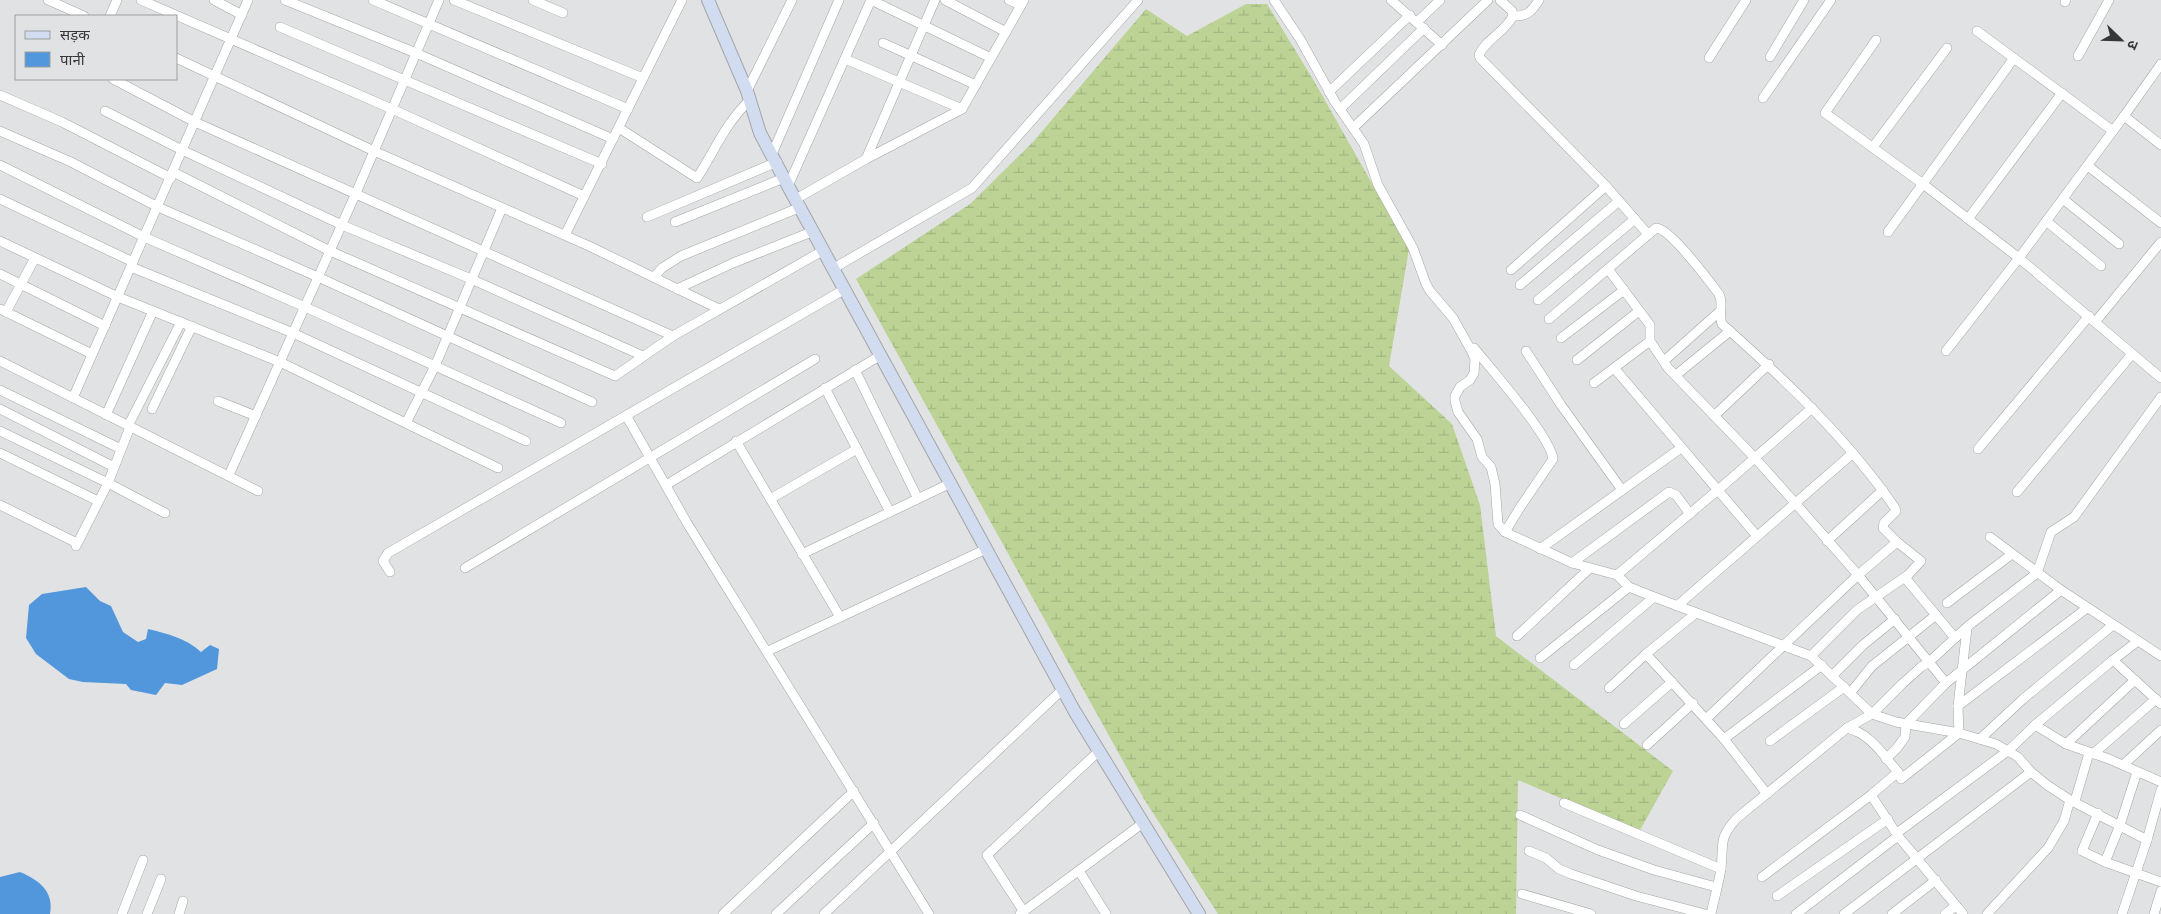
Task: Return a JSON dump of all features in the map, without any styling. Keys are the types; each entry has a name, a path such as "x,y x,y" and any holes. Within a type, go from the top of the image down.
{"street":[{"path":"48,0 82,15"},
{"path":"110,15 118,0"},
{"path":"141,0 175,15"},
{"path":"214,0 242,15"},
{"path":"73,398 248,0"},
{"path":"285,0 416,53 613,139"},
{"path":"373,0 628,109"},
{"path":"229,475 342,225 439,0"},
{"path":"454,0 643,78"},
{"path":"533,0 563,13"},
{"path":"565,235 682,0"},
{"path":"708,0 748,96 760,132 786,182 1062,689 1199,914"},
{"path":"619,128 697,178 718,138 748,96 792,0"},
{"path":"648,217 774,158 839,0"},
{"path":"675,222 786,182 871,0 991,58"},
{"path":"866,159 935,0"},
{"path":"945,0 1006,32"},
{"path":"654,277 662,268 681,256 799,203 866,159 962,109 1022,2 1009,0"},
{"path":"834,268 972,188 1138,0"},
{"path":"1274,0 1300,39 1340,109 1364,144 1378,185 1416,253 1430,292 1453,318 1466,338 1552,450 1553,460 1505,532"},
{"path":"1340,109 1420,25 1440,0"},
{"path":"1353,128 1488,0"},
{"path":"1500,0 1512,11 1513,16"},
{"path":"1513,16 1529,14 1539,0"},
{"path":"1709,58 1746,0"},
{"path":"1770,57 1804,0"},
{"path":"1763,98 1831,0"},
{"path":"2078,56 2109,0"},
{"path":"1396,2 1442,45"},
{"path":"178,16 392,109 584,196"},
{"path":"1330,92 1410,16"},
{"path":"1513,16 1498,35 1481,50 1480,58 1572,154 1606,186 1646,232 1650,233"},
{"path":"280,27 601,164"},
{"path":"1977,31 2113,130"},
{"path":"1876,40 1826,113 2019,258 2161,378"},
{"path":"883,43 976,85"},
{"path":"1873,147 1947,48"},
{"path":"1888,232 2014,58"},
{"path":"178,59 374,151 565,235 719,309"},
{"path":"845,59 962,109"},
{"path":"1946,351 2019,258 2160,67"},
{"path":"115,80 195,122 673,336"},
{"path":"1968,219 2062,93"},
{"path":"0,95 70,126 330,251 615,376 673,336 824,250"},
{"path":"105,111 182,150 342,225 471,279 643,356"},
{"path":"2124,116 2161,145"},
{"path":"0,131 70,162 158,207 318,277 592,402"},
{"path":"0,165 144,237 305,307 560,423"},
{"path":"2088,166 2161,223"},
{"path":"1511,270 1606,186"},
{"path":"0,198 132,264 293,334 526,441"},
{"path":"2063,199 2119,244"},
{"path":"1520,285 1619,201"},
{"path":"406,423 435,366 502,208"},
{"path":"1538,300 1635,220"},
{"path":"2046,221 2101,266"},
{"path":"1549,319 1656,228 1664,230 1687,254 1719,294 1721,300 1719,312 1722,324 1769,364 1812,408 1853,453 1883,490 1896,511 1884,523 1883,528 1897,542 1921,560 1908,575 1857,610 1811,656"},
{"path":"677,289 814,231"},
{"path":"0,241 118,297 280,362 498,468"},
{"path":"1978,449 2161,242"},
{"path":"35,258 21,284 3,310 92,354"},
{"path":"1608,269 1650,325 1650,340 1664,361 1796,504 1876,596 1946,683"},
{"path":"0,274 105,326"},
{"path":"390,572 383,561 388,553 628,417 845,289"},
{"path":"1561,338 1624,290"},
{"path":"106,416 153,311"},
{"path":"1576,360 1639,311"},
{"path":"1664,361 1719,312"},
{"path":"0,505 76,545 108,483 129,427 181,322"},
{"path":"152,409 192,326"},
{"path":"1676,375 1730,331"},
{"path":"1466,338 1475,359 1475,367 1470,380 1460,387 1454,396 1455,401 1458,412 1476,439 1482,458 1491,467 1495,484 1498,524 1505,532 1572,563 1617,576 1630,587 1654,597 1811,656 1872,714 1906,724 1959,733 2009,750 2030,772 2047,785 2147,840"},
{"path":"1594,384 1650,340"},
{"path":"1526,351 1561,405 1622,490"},
{"path":"2017,492 2132,354"},
{"path":"666,485 881,355"},
{"path":"465,568 815,359"},
{"path":"0,361 258,491"},
{"path":"1714,416 1769,364"},
{"path":"1615,369 1756,535"},
{"path":"855,370 918,499"},
{"path":"825,388 890,512"},
{"path":"0,390 121,449"},
{"path":"1711,914 1721,868 1722,843 1726,830 1847,728 1872,714 1902,684 1968,626 2037,573 2051,532 2074,517 2161,397"},
{"path":"218,401 256,416"},
{"path":"1617,576 1812,408"},
{"path":"0,410 114,467"},
{"path":"628,417 666,485 929,914"},
{"path":"0,431 165,513"},
{"path":"736,441 840,617"},
{"path":"1540,549 1681,448"},
{"path":"770,499 857,449"},
{"path":"0,453 98,502"},
{"path":"1677,606 1756,535 1796,504 1853,453"},
{"path":"802,554 951,483"},
{"path":"1827,541 1883,490"},
{"path":"1572,563 1669,492 1676,495 1690,514"},
{"path":"1990,537 2061,590 2161,656"},
{"path":"1706,719 1858,575 1897,542"},
{"path":"768,651 986,549"},
{"path":"1947,603 2012,554"},
{"path":"1517,636 1590,568"},
{"path":"1908,575 1906,579 1955,638"},
{"path":"1540,658 1630,587"},
{"path":"1886,759 1897,748 1904,737 1906,724 1946,683 2061,590"},
{"path":"1574,665 1654,597"},
{"path":"1958,706 2087,608"},
{"path":"1610,688 1646,654 1696,613"},
{"path":"1770,742 1847,690 1872,666 1936,615"},
{"path":"1832,676 1863,645 1895,619"},
{"path":"1980,739 2023,699 2113,625"},
{"path":"1959,733 1958,706 1961,670 1965,631 1968,626"},
{"path":"1796,914 2009,750 2035,725 2138,641"},
{"path":"1646,654 1724,739 1767,794"},
{"path":"1987,914 2048,848 2064,821 2091,753 2159,702 2113,660"},
{"path":"1724,739 1822,665"},
{"path":"2066,744 2135,680"},
{"path":"1624,724 1672,682"},
{"path":"824,914 834,911 891,851 1062,689"},
{"path":"1647,745 1692,703"},
{"path":"2035,725 2066,744 2123,765 2161,782"},
{"path":"1847,728 1860,732 1869,739 1898,772 1901,779 1959,733"},
{"path":"2123,765 2161,730"},
{"path":"1098,750 987,855 1022,913 1143,824"},
{"path":"1762,877 1871,796 1898,772"},
{"path":"1844,914 2030,772"},
{"path":"2105,862 2120,825 2137,772"},
{"path":"2122,914 2134,873 2147,840 2161,790"},
{"path":"722,914 854,791"},
{"path":"1871,796 1898,834 1963,914"},
{"path":"1564,803 1721,868"},
{"path":"2098,813 2082,851 2105,862 2161,882"},
{"path":"1520,815 1598,850 1654,870 1716,887"},
{"path":"1777,896 1888,818"},
{"path":"776,914 874,823"},
{"path":"1529,851 1546,858 1559,869 1571,874 1636,896 1704,914"},
{"path":"122,914 143,860"},
{"path":"1079,871 1106,914"},
{"path":"147,914 161,879"},
{"path":"1892,914 1936,880"},
{"path":"2154,914 2161,892"},
{"path":"1522,894 1591,914"},
{"path":"179,914 183,901"},
{"path":"1945,914 1956,906"}],"green space":[{"path":"1246,4 1267,4 1314,81 1409,249 1389,366 1452,424 1480,505 1496,636 1673,771 1639,832 1518,780 1516,914 1218,914 1144,799 856,279 970,204 1033,142 1146,9 1187,36"}],"water":[{"path":"86,587 100,601 111,606 123,632 138,642 146,639 148,629 183,640 201,652 210,645 219,649 217,669 182,685 165,683 156,695 131,690 126,684 83,682 69,679 36,654 26,638 29,605 42,594"},
{"path":"20,872 44,887 50,899 50,914 0,914 0,877"}]}
